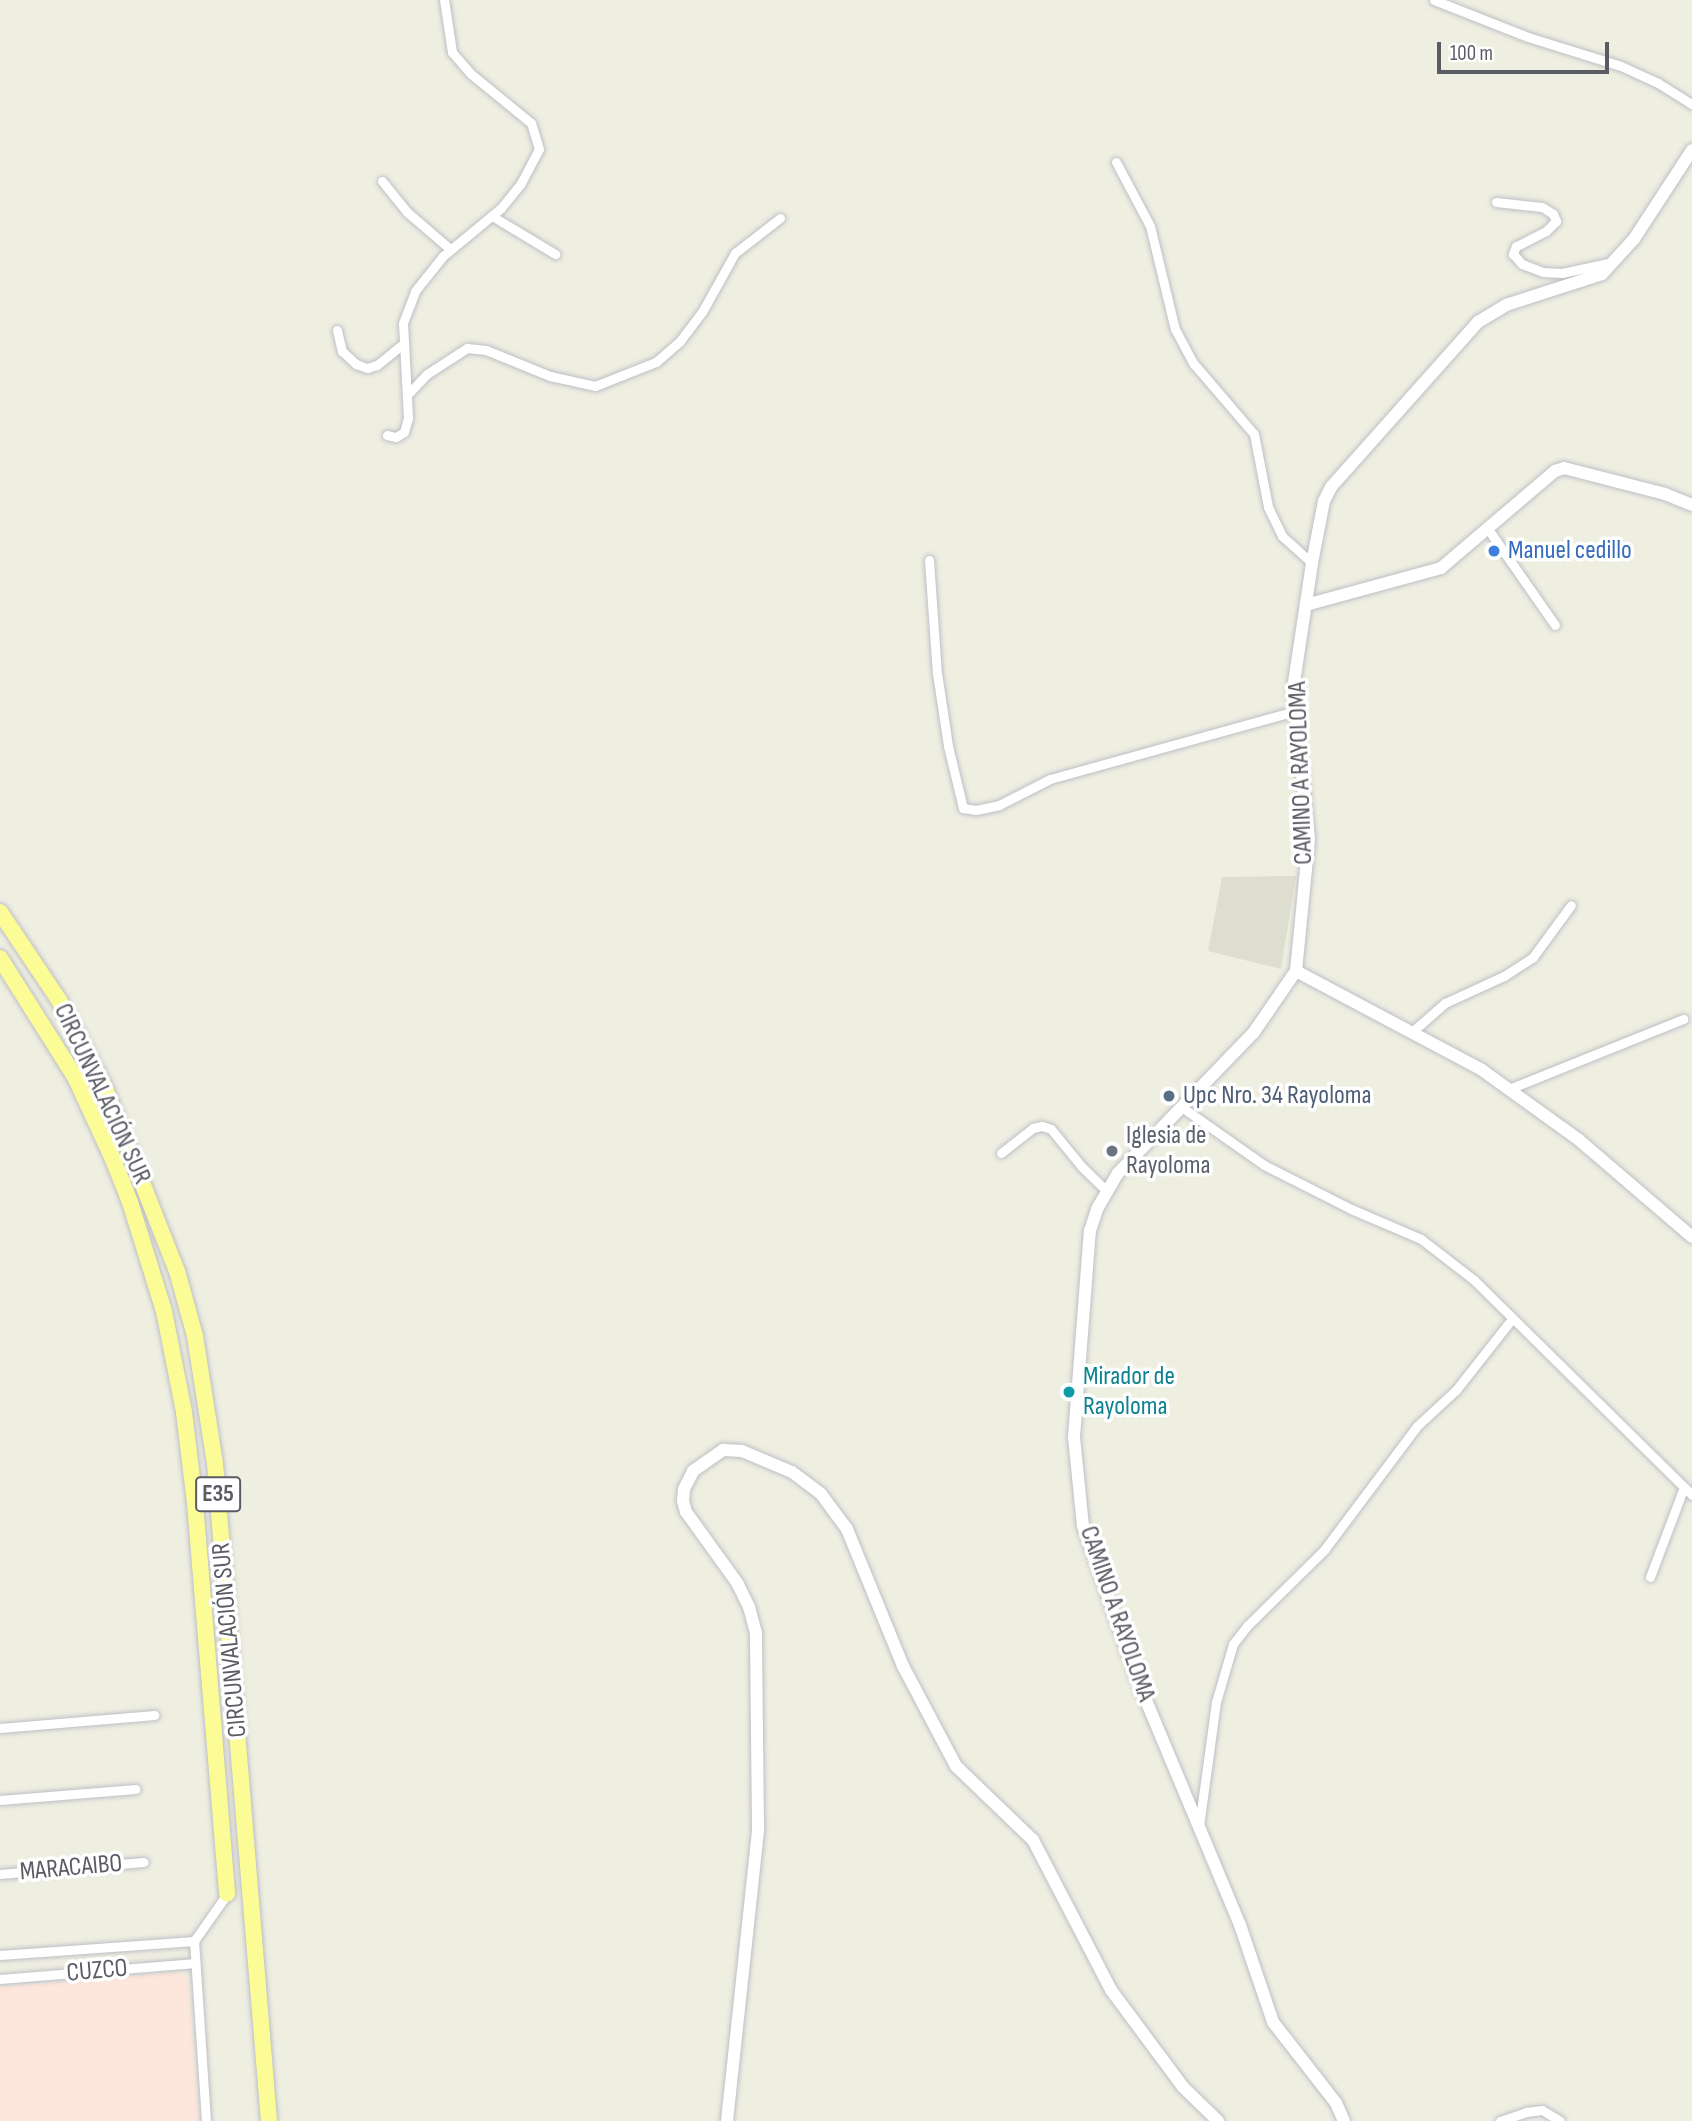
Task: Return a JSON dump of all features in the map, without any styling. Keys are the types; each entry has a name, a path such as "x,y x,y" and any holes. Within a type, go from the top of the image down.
{"highway":[{"name":"CIRCUNVALACIÓN SUR","path":"0,912 59,1000 104,1086 177,1271 195,1336 215,1464 269,2121"},
{"name":"CIRCUNVALACIÓN SUR","path":"0,958 75,1077 113,1157 164,1311 184,1412 195,1503 227,1894"}],"street":[{"path":"387,435 396,437 404,432 408,418 409,393 403,344 406,310 415,291 450,249 492,216 533,163 539,149 538,136 531,123 471,74 452,52 444,0"},
{"path":"1434,0 1528,37 1621,66 1658,83 1692,104"},
{"name":"CAMINO A RAYOLOMA","path":"1345,2121 1336,2103 1273,2022 1240,1925 1137,1679 1083,1526 1074,1437 1090,1231 1106,1190 1118,1173 1254,1032 1296,971 1309,839 1293,689 1312,563 1324,501 1331,487 1478,322 1506,305 1602,274 1634,239 1692,150"},
{"path":"1116,162 1150,226 1175,330 1194,364 1254,434 1268,507 1282,536 1312,563"},
{"path":"382,181 407,212 450,249"},
{"path":"1496,202 1542,207 1553,214 1556,221 1546,231 1516,246 1513,254 1522,264 1543,272 1562,273 1614,262"},
{"path":"492,216 555,254"},
{"path":"409,393 427,374 453,354 467,348 486,350 550,376 595,386 656,362 680,341 702,312 735,253 780,218"},
{"path":"337,330 342,351 356,364 367,368 377,365 403,344"},
{"path":"1306,605 1441,568 1555,471 1564,468 1665,494 1692,505"},
{"path":"1488,529 1555,625"},
{"path":"929,560 937,673 947,746 963,808 976,810 999,805 1050,779 1295,711"},
{"path":"1413,1031 1445,1003 1504,976 1533,957 1571,905"},
{"path":"1296,971 1482,1070 1579,1140 1692,1237"},
{"path":"1508,1089 1683,1019"},
{"path":"1183,1108 1264,1165 1351,1209 1422,1238 1474,1280 1511,1320 1692,1495"},
{"path":"1000,1153 1033,1128 1042,1126 1051,1129 1082,1167 1106,1190"},
{"path":"1199,1828 1216,1702 1233,1644 1248,1625 1324,1550 1417,1426 1456,1390 1511,1320"},
{"path":"727,2121 758,1829 756,1633 749,1607 738,1584 694,1523 683,1500 693,1471 723,1450 742,1451 792,1472 821,1494 841,1521 865,1569 903,1666 956,1766 1034,1840 1111,1990 1183,2087 1218,2121"},
{"path":"1650,1577 1684,1487"},
{"path":"0,1728 155,1715"},
{"path":"0,1800 136,1789"},
{"name":"MARACAIBO","path":"0,1874 143,1862"},
{"path":"206,2121 194,1941 227,1894"},
{"name":"CUZCO","path":"0,1955 194,1941"},
{"name":"CUZCO","path":"0,1979 195,1963"},
{"path":"1500,2121 1526,2112 1542,2110 1560,2121"}],"shaded area":[{"path":"1296,876 1281,969 1208,951 1222,877"},
{"path":"176,1972 184,1975 188,1981 199,2121 0,2121 0,1987"}],"place":[{"name":"Manuel cedillo","path":"1494,551"},
{"name":"Upc Nro. 34 Rayoloma","path":"1169,1096"},
{"name":"Iglesia de Rayoloma","path":"1112,1151"},
{"name":"Mirador de Rayoloma","path":"1069,1392"}]}
